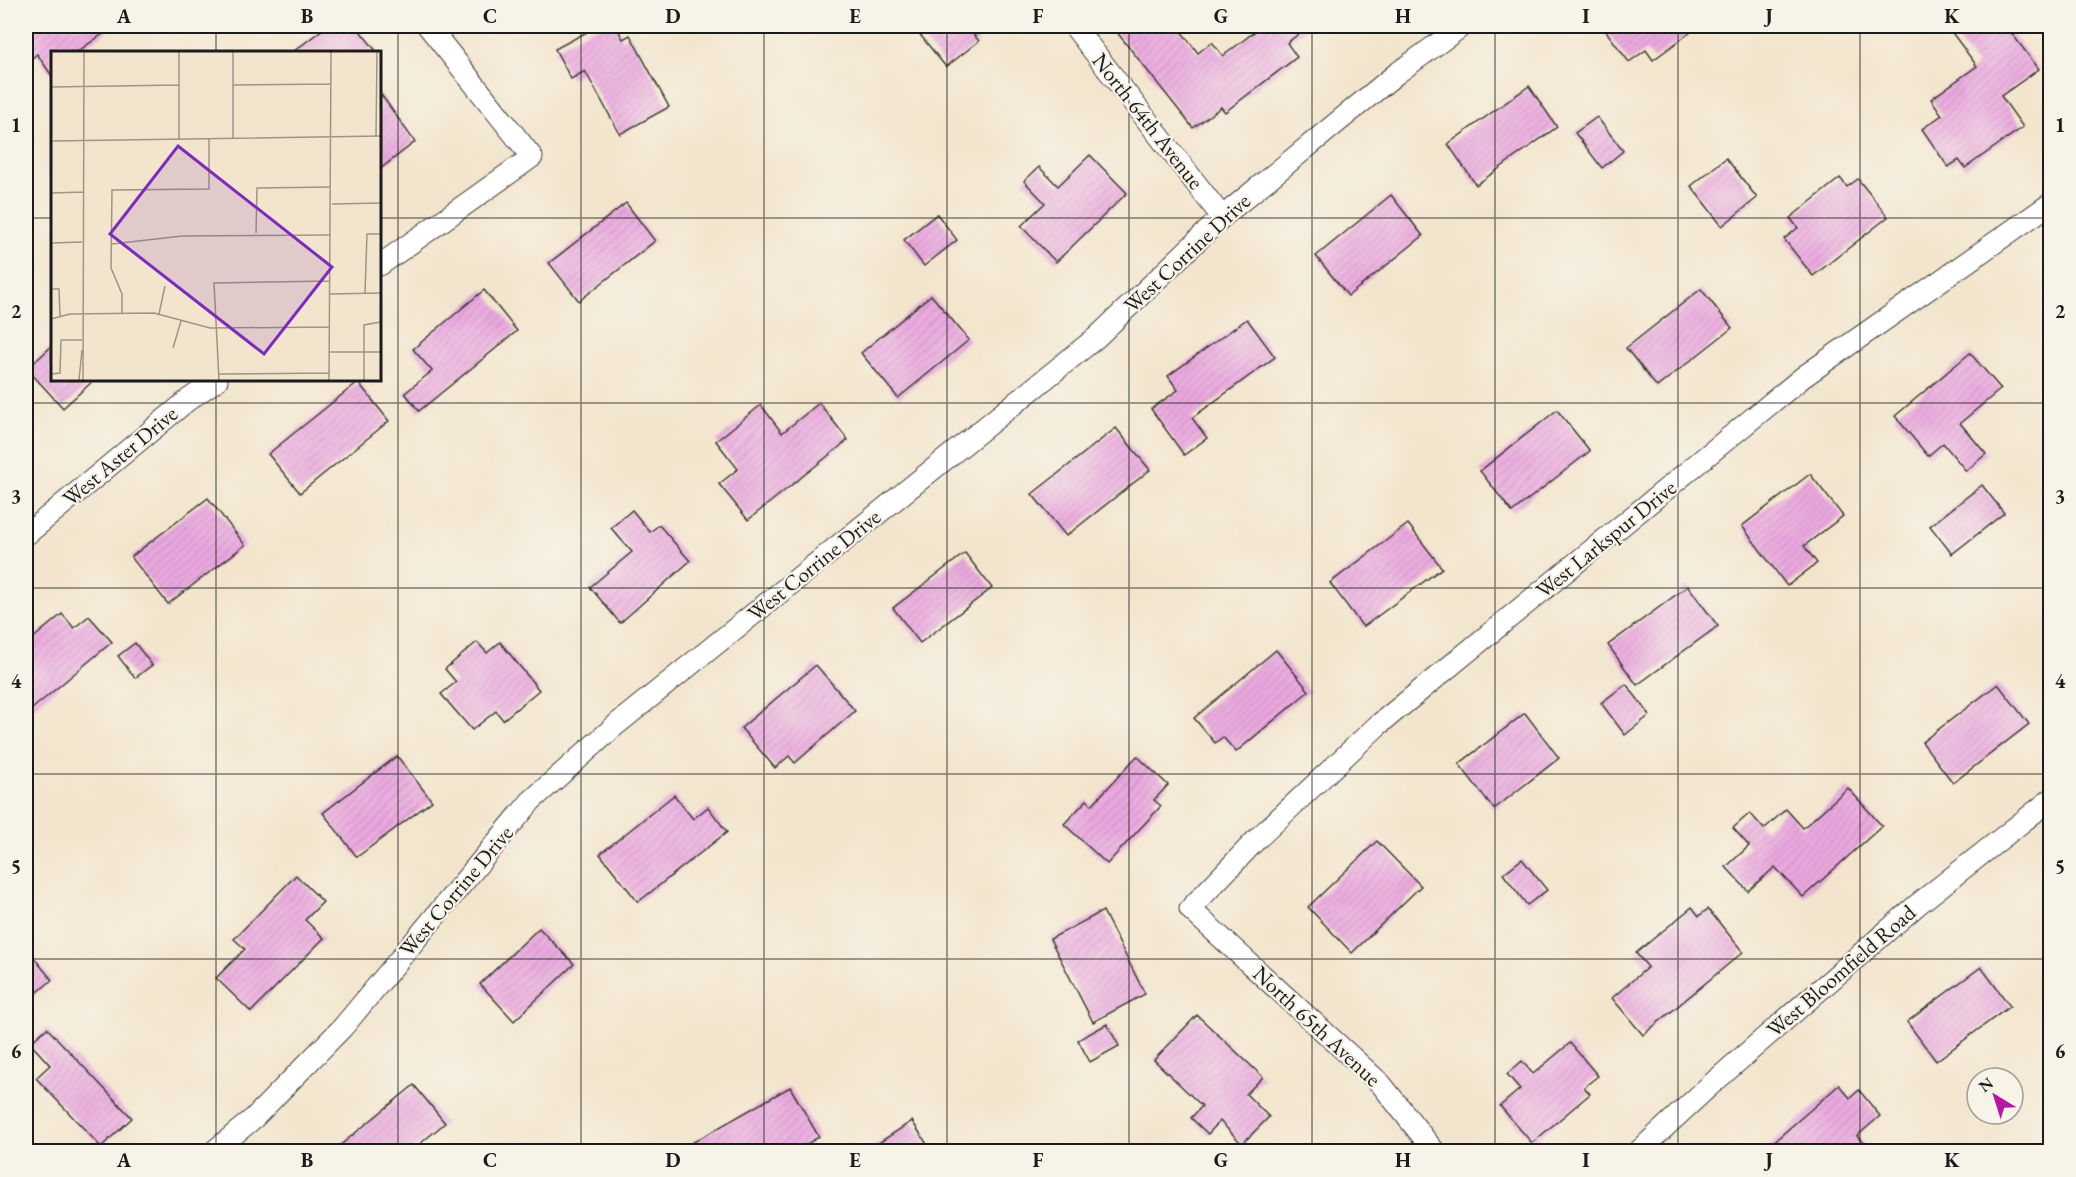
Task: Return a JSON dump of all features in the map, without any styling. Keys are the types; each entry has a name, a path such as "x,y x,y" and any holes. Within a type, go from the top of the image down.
{"street":[{"path":"381,264 532,157 429,26"},
{"name":"North 64th Avenue","path":"1074,26 1222,217"},
{"name":"West Corrine Drive","path":"213,1152 254,1118 343,1027 531,801 616,724 1097,337 1222,217 1396,74 1462,26"},
{"name":"West Larkspur Drive","path":"1190,909 1256,840 1369,734 1451,665 1803,377 2050,204"},
{"name":"West Aster Drive","path":"26,535 189,400 216,381"},
{"name":"West Bloomfield Road","path":"1638,1152 1706,1089 1917,905 2050,800"},
{"name":"North 65th Avenue","path":"1190,909 1381,1084 1435,1152"}],"building":[{"path":"26,26 114,26 78,51 51,51 51,75 37,54 26,63"},
{"path":"327,26 356,26 376,51 294,51"},
{"path":"598,26 616,26 623,39 630,35 669,107 620,134 585,71 571,79 555,49"},
{"path":"913,26 966,26 979,41 946,67"},
{"path":"1112,26 1177,26 1198,53 1212,42 1223,56 1262,26 1309,26 1287,43 1297,57 1225,112 1221,107 1193,128"},
{"path":"1602,26 1699,26 1653,60 1646,50 1629,62"},
{"path":"1947,26 2006,26 2039,69 2001,96 2023,127 1965,168 1959,160 1948,167 1922,129 1942,115 1931,99 1977,66"},
{"path":"1529,86 1557,127 1476,185 1448,144"},
{"path":"381,94 415,142 381,168"},
{"path":"1597,117 1623,151 1602,168 1575,133"},
{"path":"1090,155 1127,193 1056,262 1021,226 1045,203 1024,181 1039,167 1058,186"},
{"path":"1726,158 1757,198 1722,226 1691,186"},
{"path":"1840,178 1847,187 1858,179 1888,217 1813,276 1784,239 1798,228 1790,218"},
{"path":"1391,195 1423,236 1348,296 1316,256"},
{"path":"626,203 655,241 579,301 549,263"},
{"path":"937,214 957,240 924,266 904,240"},
{"path":"1701,289 1732,328 1657,387 1626,348"},
{"path":"484,290 517,331 419,411 405,393 432,371 413,349"},
{"path":"931,295 969,340 898,398 861,353"},
{"path":"1247,319 1275,357 1192,418 1207,438 1184,455 1151,409 1178,390 1168,376"},
{"path":"51,347 51,381 93,381 63,408 27,369"},
{"path":"1970,353 2001,389 1960,423 1986,454 1966,471 1943,443 1928,456 1895,416"},
{"path":"358,382 389,421 300,493 268,454"},
{"path":"819,403 848,440 748,520 719,484 738,469 716,441 761,405 782,433"},
{"path":"1557,410 1590,451 1512,512 1480,471"},
{"path":"1116,428 1150,470 1066,536 1032,494"},
{"path":"1810,474 1843,516 1804,546 1817,563 1787,586 1742,526"},
{"path":"1982,485 2004,513 1952,554 1930,526"},
{"path":"208,498 245,545 168,604 131,557"},
{"path":"632,510 650,532 659,525 690,561 620,623 590,587 632,552 611,528"},
{"path":"1408,524 1442,568 1363,627 1330,583"},
{"path":"965,553 992,588 920,643 893,608"},
{"path":"1688,586 1718,626 1637,685 1608,645"},
{"path":"62,614 74,628 89,616 112,642 26,714 26,644"},
{"path":"477,642 487,653 500,642 539,690 503,720 496,711 472,730 441,694 456,682 445,669"},
{"path":"135,643 152,665 135,678 118,656"},
{"path":"1276,650 1309,691 1236,752 1223,737 1215,743 1194,718"},
{"path":"816,665 855,711 795,763 789,756 775,768 741,728"},
{"path":"1626,684 1650,715 1625,735 1601,703"},
{"path":"1998,684 2029,724 1953,783 1922,742"},
{"path":"1525,713 1559,758 1494,809 1459,764"},
{"path":"397,756 432,801 357,857 323,813"},
{"path":"1137,756 1168,785 1154,800 1161,806 1107,864 1064,824 1087,800 1092,805"},
{"path":"1848,788 1882,826 1803,897 1775,867 1748,891 1726,867 1749,846 1733,828 1750,813 1764,829 1786,809 1803,828"},
{"path":"674,795 693,819 708,807 727,832 638,902 600,854"},
{"path":"1377,841 1421,886 1352,953 1308,907"},
{"path":"1522,859 1547,890 1527,905 1503,874"},
{"path":"296,875 323,902 305,920 324,938 251,1012 216,978 245,949 234,939"},
{"path":"1692,907 1699,916 1708,909 1743,952 1643,1035 1612,998 1648,967 1636,953"},
{"path":"1103,911 1145,994 1093,1022 1050,939"},
{"path":"539,928 574,964 514,1021 480,984"},
{"path":"26,948 52,980 26,1002"},
{"path":"1981,967 2010,1006 1936,1061 1907,1022"},
{"path":"1197,1015 1263,1077 1246,1094 1269,1117 1242,1144 1220,1121 1208,1134 1191,1118 1202,1106 1154,1060"},
{"path":"1107,1024 1119,1046 1090,1062 1078,1040"},
{"path":"47,1028 132,1118 101,1147 36,1078 50,1065 30,1043"},
{"path":"1570,1043 1598,1076 1584,1087 1590,1094 1532,1143 1500,1106 1520,1089 1507,1074 1522,1061 1533,1074"},
{"path":"414,1085 445,1123 410,1152 332,1152"},
{"path":"1839,1085 1850,1098 1859,1090 1880,1116 1857,1136 1871,1152 1762,1152"},
{"path":"790,1087 819,1137 793,1152 676,1152"},
{"path":"912,1121 932,1152 865,1152"}]}
